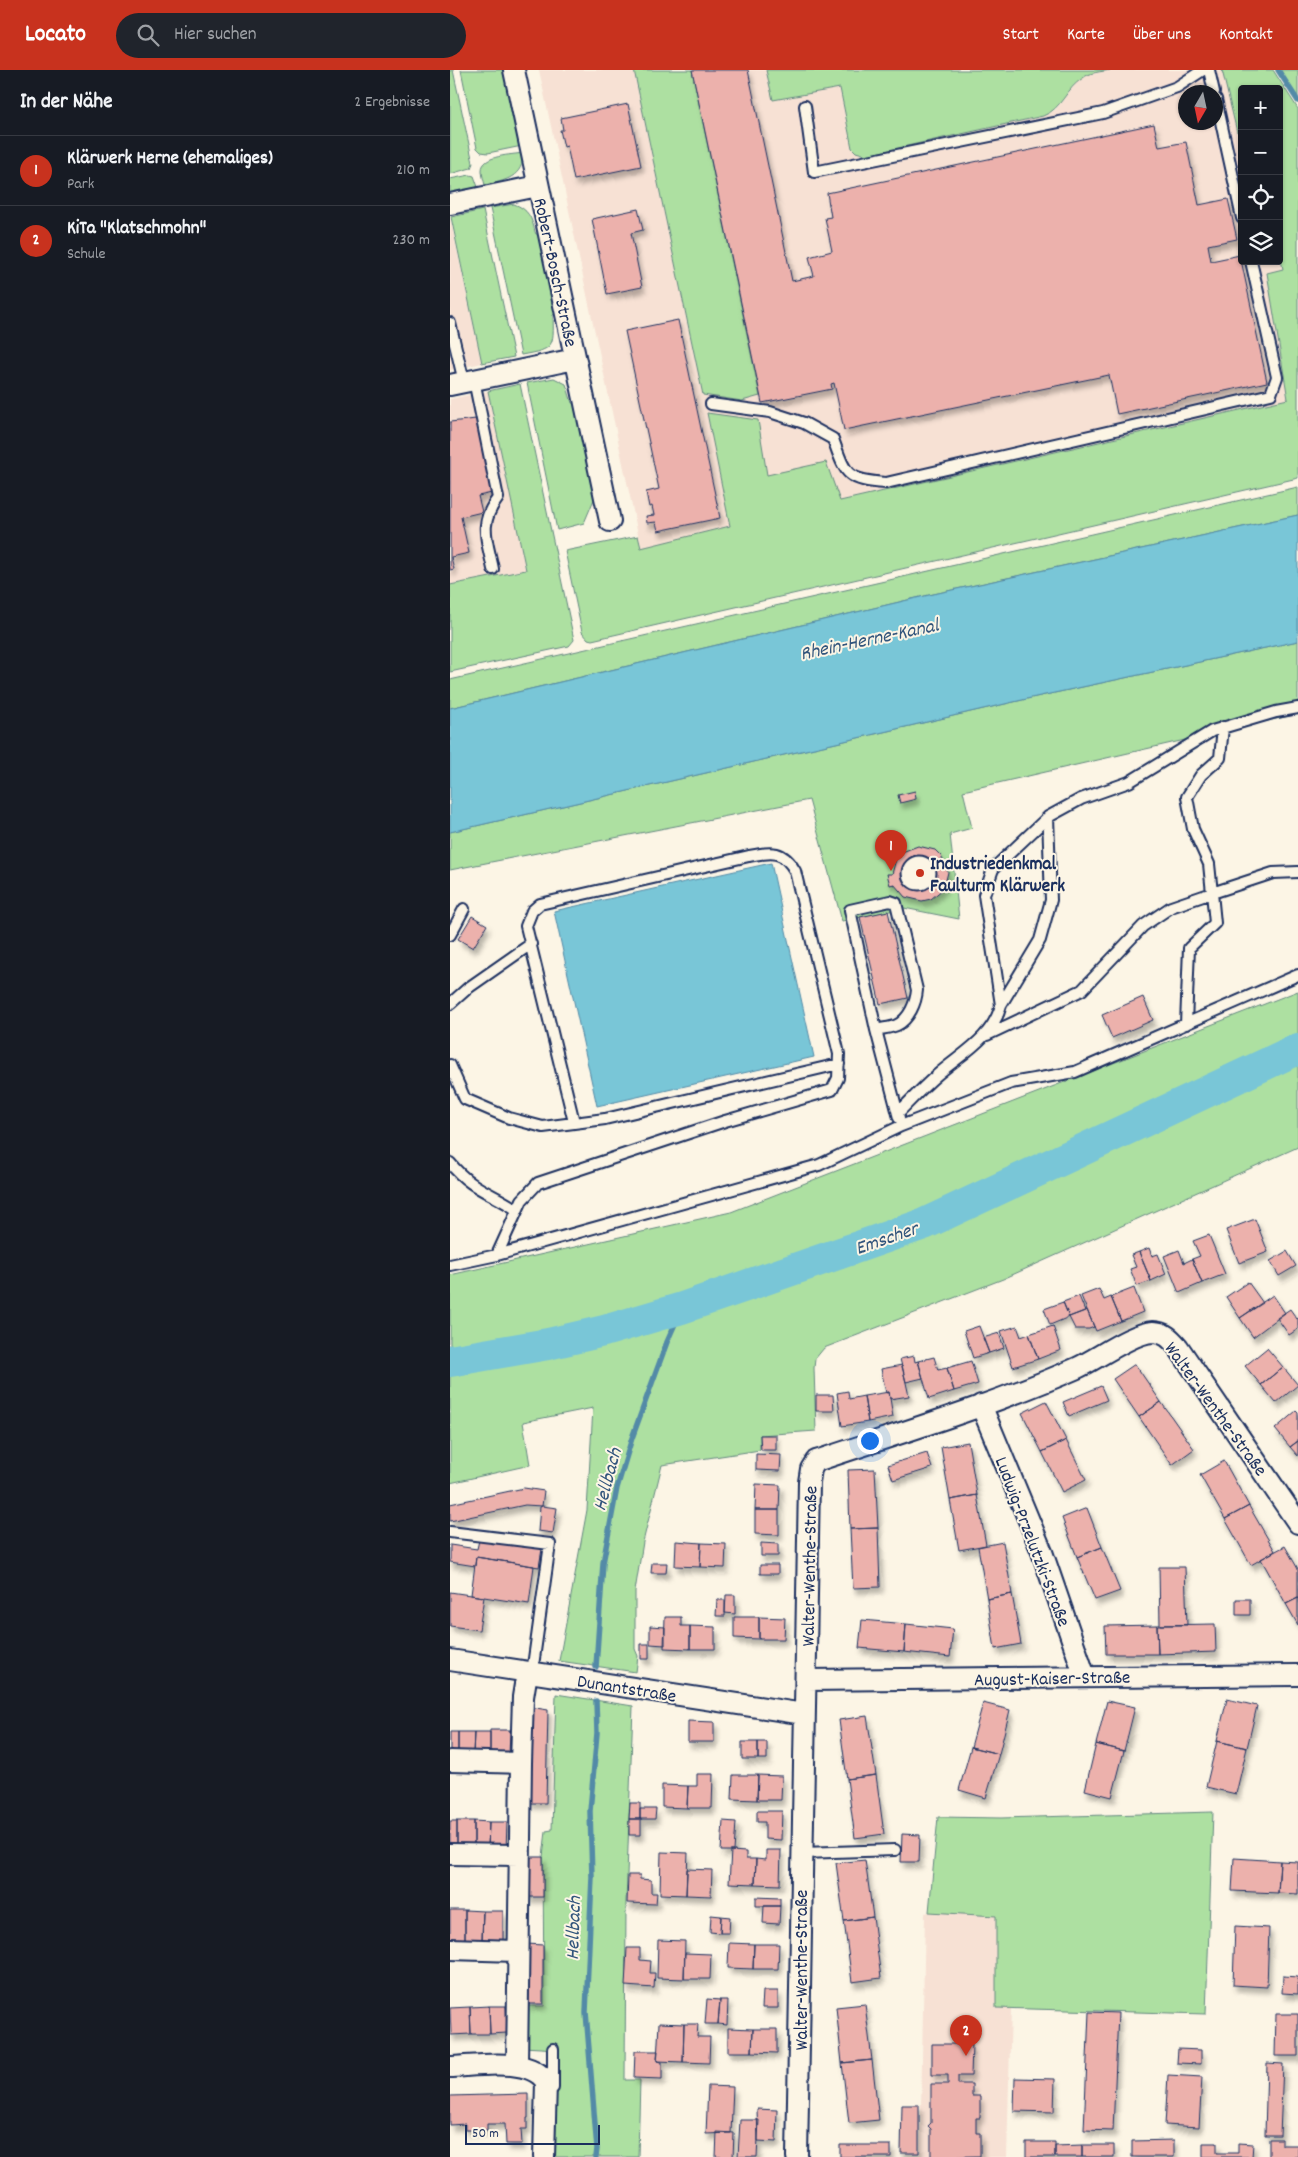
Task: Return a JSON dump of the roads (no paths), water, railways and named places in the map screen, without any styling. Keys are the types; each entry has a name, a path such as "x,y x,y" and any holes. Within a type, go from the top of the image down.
{"street":[{"name":"Robert-Bosch-Straße","path":"514,70 610,521"},
{"name":"Robert-Bosch-Straße","path":"450,204 538,186"},
{"name":"Robert-Bosch-Straße","path":"463,383 575,359"},
{"name":"Walter-Wenthe-Straße","path":"797,2157 809,1482 811,1469 816,1461 981,1405 1078,1367 1135,1337 1153,1332 1167,1335 1189,1362 1298,1523"},
{"name":"Ludwig-Przelutzki-Straße","path":"981,1405 1042,1552 1085,1677"},
{"name":"Dunantstraße","path":"450,1660 804,1714"},
{"path":"517,2065 523,1697 530,1672"},
{"name":"August-Kaiser-Straße","path":"806,1680 1298,1675"},
{"path":"450,1761 521,1763"},
{"path":"450,1854 519,1855"},
{"path":"450,1949 518,1951"},
{"path":"450,2067 517,2065 533,2069 541,2074 546,2082 544,2157"}],"lane":[{"path":"805,106 814,172 1103,113 1177,87 1203,70"},
{"path":"1209,70 1212,85"},
{"path":"1223,130 1238,200"},
{"path":"711,404 770,412 804,423 833,439 844,468 859,481 886,483 1271,394 1276,377 1252,265"},
{"path":"450,323 463,383 498,498 490,510 485,526 493,569"},
{"path":"1001,1005 984,895 993,869 1048,817 1081,799 1129,782 1212,731 1276,712 1298,708"},
{"path":"1186,1024 1189,948 1216,923 1209,864 1193,829 1187,797 1201,775 1220,758 1223,728"},
{"path":"986,1035 998,1016 1001,1005 1040,940 1050,900 1048,817"},
{"path":"497,1255 522,1200 538,1183 725,1121 832,1090 838,1078 839,1054 795,871 788,859 772,852 540,904 532,911 526,926 574,1122"},
{"path":"898,1113 935,1076 986,1035 1082,990 1143,926 1171,907 1274,874 1298,872"},
{"path":"876,1030 897,1025 910,1013 916,1001 916,990 896,903 890,902 850,910 876,1030 901,1126"},
{"path":"450,935 464,909"},
{"path":"450,1004 468,988 530,944"},
{"path":"450,1265 497,1255 819,1166 901,1126 1011,1083 1075,1072 1298,975"},
{"path":"450,1065 465,1099 488,1110 543,1127 605,1119 839,1064"},
{"path":"450,1163 462,1178 479,1190 517,1210"},
{"path":"450,1532 550,1544 530,1672"},
{"path":"802,1854 895,1850"},
{"path":"552,2157 553,2049"}],"water":[{"name":"Rhein-Herne-Kanal","path":"1298,515 1298,641 1031,698 450,832 450,708 929,595"},
{"path":"771,863 814,1057 597,1106 554,911"}],"waterway":[{"path":"1278,70 1298,101"},
{"name":"Emscher","path":"450,1361 548,1344 604,1331 682,1308 924,1224 1298,1049"},
{"name":"Hellbach","path":"596,1667 603,1563 617,1488 632,1438 667,1342 682,1308"},
{"name":"Hellbach","path":"596,1701 597,1733 590,1811 592,1877 586,2012 597,2149 596,2157"}],"place":[{"name":"Klärwerk Herne (ehemaliges)","path":"891,871"},
{"name":"Industriedenkmal Faulturm Klärwerk","path":"920,873"},
{"name":"KiTa \"Klatschmohn\"","path":"966,2056"}]}
